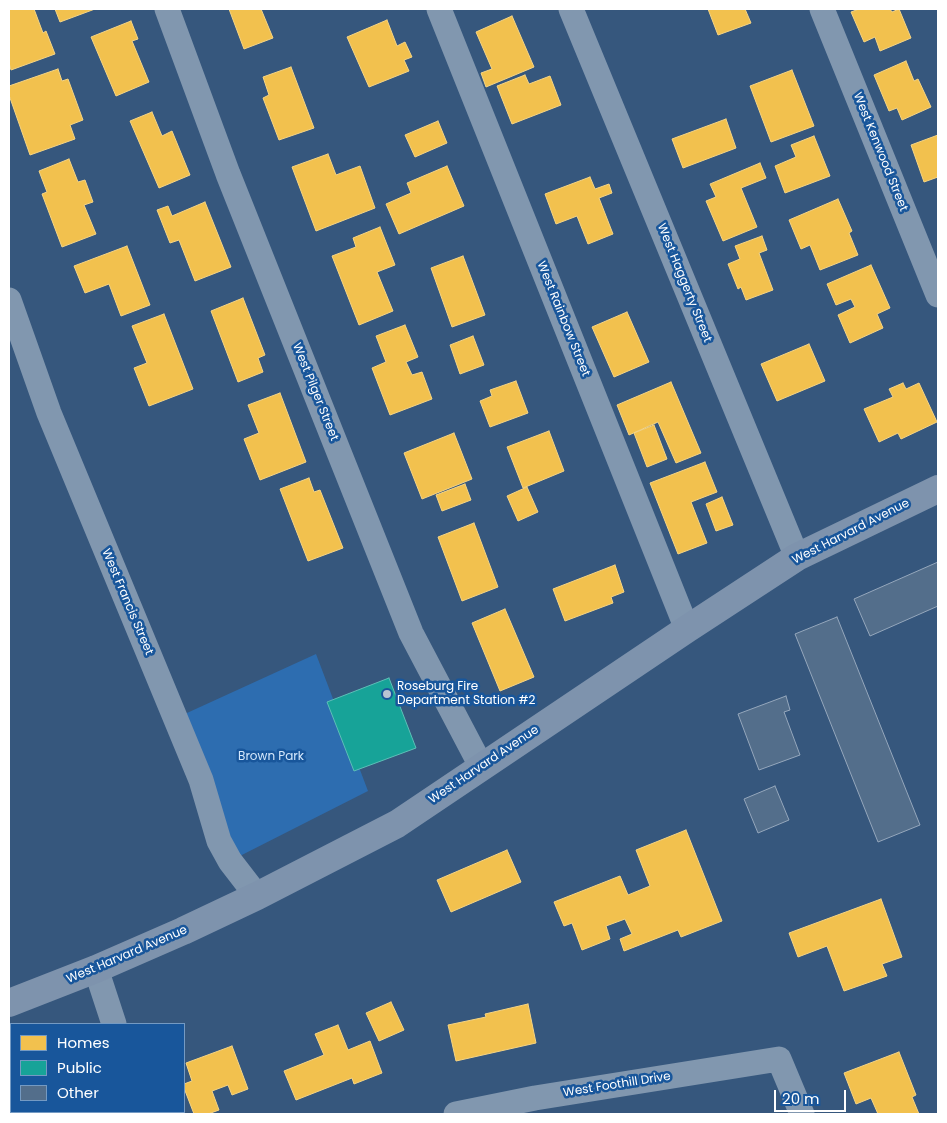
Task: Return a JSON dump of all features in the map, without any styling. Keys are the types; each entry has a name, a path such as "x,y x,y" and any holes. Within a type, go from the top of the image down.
{"main road":[{"name":"West Harvard Avenue","path":"9,1003 96,969 182,931 257,896 397,824 687,628 797,557 938,489"}],"street":[{"name":"West Pilger Street","path":"167,9 228,174 411,633 481,766"},
{"name":"West Rainbow Street","path":"439,9 687,628"},
{"name":"West Haggerty Street","path":"571,9 797,557"},
{"name":"West Kenwood Street","path":"822,9 938,295"},
{"name":"West Francis Street","path":"9,300 49,413 201,780 219,842 230,861 257,896"},
{"path":"96,969 114,1023"},
{"name":"West Foothill Drive","path":"456,1114 535,1098 779,1059 802,1114"}],"green space":[{"name":"Brown Park","path":"316,654 368,791 230,861 176,718"},
{"path":"9,1046 10,1113 45,1113 9,1114"}],"building: Homes":[{"path":"9,9 34,9 43,33 46,31 55,54 11,70 9,63"},
{"path":"55,9 95,9 60,22"},
{"path":"229,9 261,9 273,38 244,49"},
{"path":"708,9 745,9 751,23 718,35"},
{"path":"859,9 890,9 892,12 899,9 911,38 880,51 875,37 864,42 851,12"},
{"path":"512,16 534,67 486,87 481,73 492,69 476,32"},
{"path":"387,20 397,46 405,42 412,57 404,60 409,71 369,87 347,37"},
{"path":"131,21 138,39 132,41 149,82 116,96 91,37"},
{"path":"906,61 914,81 918,79 931,107 902,120 897,108 889,111 874,75"},
{"path":"291,67 314,128 279,140 263,98 269,95 263,77"},
{"path":"58,69 62,81 68,79 83,120 70,125 75,139 30,155 9,95 9,86"},
{"path":"792,70 814,126 771,142 750,86"},
{"path":"525,75 529,84 550,76 561,105 512,124 497,86"},
{"path":"152,112 162,136 172,131 190,175 159,188 130,121"},
{"path":"726,119 736,148 683,168 672,139"},
{"path":"438,121 447,143 415,157 405,135"},
{"path":"938,135 938,177 924,182 911,145"},
{"path":"814,136 830,176 785,193 775,166 796,157 791,145"},
{"path":"328,154 336,175 360,166 375,208 316,231 292,167"},
{"path":"69,159 78,182 85,180 93,202 84,205 96,234 62,247 42,194 47,192 39,171"},
{"path":"760,163 766,178 741,188 757,227 723,241 706,201 716,197 710,184"},
{"path":"447,166 464,206 399,234 386,204 411,193 407,183"},
{"path":"590,177 595,189 609,184 612,193 599,198 613,234 588,244 577,216 556,224 545,194"},
{"path":"838,199 852,231 849,233 858,255 820,270 810,245 801,249 789,220"},
{"path":"205,202 231,267 195,281 179,240 170,243 157,210 168,206 172,216"},
{"path":"380,227 395,265 377,272 393,311 359,325 332,256 356,247 353,238"},
{"path":"762,236 767,250 759,253 773,290 746,300 741,287 738,289 728,264 740,259 735,246"},
{"path":"127,246 150,305 121,316 109,284 85,293 74,266"},
{"path":"463,256 485,315 452,327 431,268"},
{"path":"871,265 890,308 877,314 883,328 850,343 838,315 855,307 851,299 836,305 827,284"},
{"path":"243,298 265,355 258,358 263,372 238,382 211,311"},
{"path":"627,312 649,362 614,377 592,327"},
{"path":"164,314 193,389 149,406 134,368 147,363 132,326"},
{"path":"405,325 418,357 406,362 412,375 422,372 432,399 390,415 372,368 386,362 376,336"},
{"path":"473,336 484,365 460,374 450,345"},
{"path":"809,344 825,381 777,401 761,364"},
{"path":"516,381 528,413 490,427 480,401 492,396 490,390"},
{"path":"671,382 701,453 676,463 658,422 629,435 617,405"},
{"path":"903,383 906,389 919,383 937,422 901,439 898,433 879,442 864,409 893,397 889,389"},
{"path":"280,393 306,462 260,480 244,439 259,433 248,405"},
{"path":"654,425 667,459 647,467 634,433"},
{"path":"549,431 564,471 523,488 507,447"},
{"path":"454,433 472,479 422,499 404,453"},
{"path":"705,462 717,492 691,502 707,543 678,554 650,483"},
{"path":"309,478 314,492 320,490 343,548 308,561 280,489"},
{"path":"465,484 471,500 442,511 436,495"},
{"path":"527,487 538,512 518,521 507,496"},
{"path":"722,497 733,525 716,531 706,504"},
{"path":"474,523 498,587 462,601 438,537"},
{"path":"615,565 624,592 611,597 613,603 565,621 553,589"},
{"path":"505,609 534,677 500,691 472,623"},
{"path":"686,830 722,921 681,937 678,930 624,951 620,939 632,934 625,919 606,926 610,939 582,950 572,923 564,926 554,902 620,876 628,895 650,886 636,850"},
{"path":"507,850 521,882 451,912 437,880"},
{"path":"881,899 902,957 882,964 887,976 844,991 827,946 798,957 789,933"},
{"path":"391,1002 404,1030 379,1041 366,1013"},
{"path":"528,1004 536,1043 456,1061 448,1025 486,1017 485,1014"},
{"path":"338,1025 348,1050 370,1041 382,1073 354,1084 352,1078 296,1100 284,1071 324,1055 315,1034"},
{"path":"232,1046 248,1089 232,1095 228,1085 212,1091 219,1110 208,1114 194,1114 185,1091 185,1084 192,1081 186,1063"},
{"path":"899,1052 916,1095 912,1097 919,1114 878,1114 871,1098 856,1104 844,1073"}],"building: Public":[{"path":"389,678 416,748 354,771 327,702"}],"building: Other":[{"path":"938,562 938,606 870,636 854,599"},
{"path":"837,617 920,825 878,842 795,634"},
{"path":"786,696 790,710 784,712 800,755 759,770 738,714"},
{"path":"775,786 789,820 758,833 744,799"}],"place":[{"name":"Roseburg Fire Department Station #2","path":"387,694"}]}
